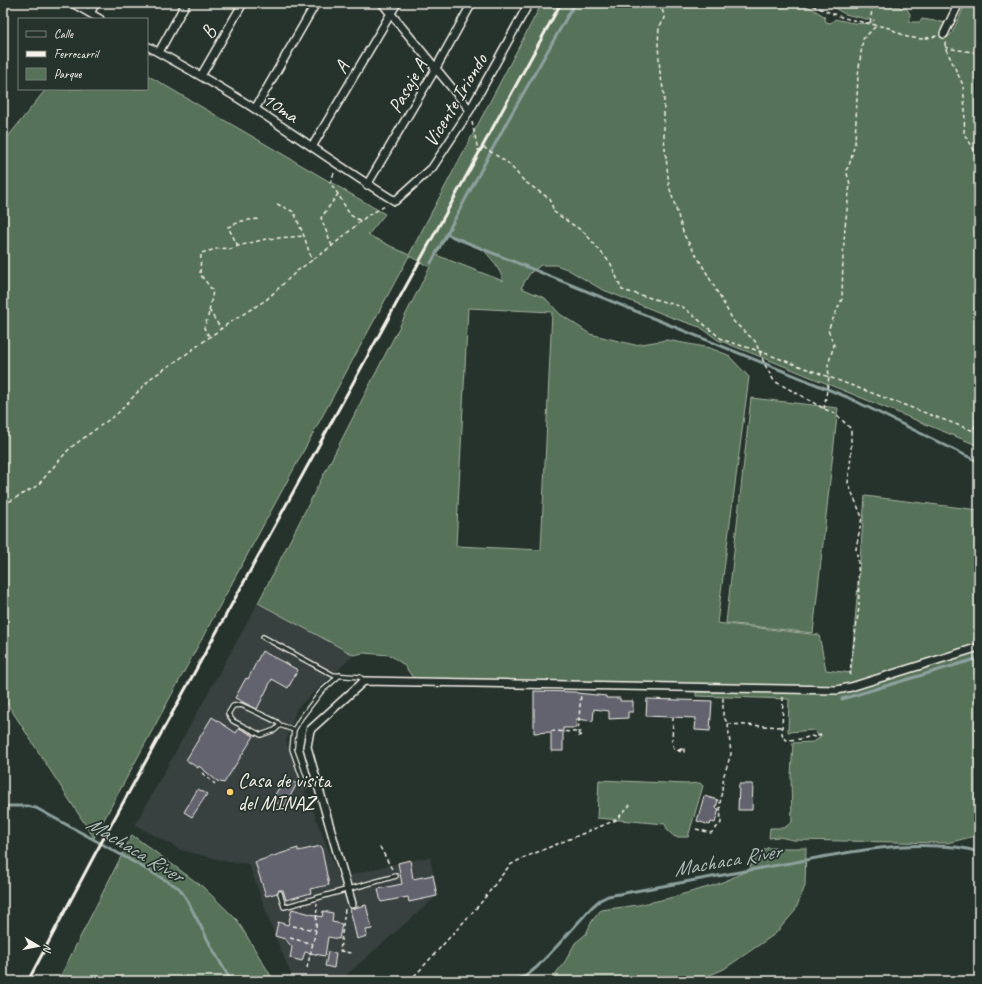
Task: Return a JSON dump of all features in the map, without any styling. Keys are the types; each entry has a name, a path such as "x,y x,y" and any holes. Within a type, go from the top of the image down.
{"street":[{"path":"72,3 98,18"},
{"path":"90,13 96,3"},
{"path":"159,52 186,3"},
{"name":"B","path":"201,76 243,3"},
{"path":"255,109 316,3"},
{"path":"382,3 470,110"},
{"name":"A","path":"312,147 397,3"},
{"name":"Pasaje A","path":"368,185 472,3"},
{"name":"Vicente Iriondo","path":"395,201 432,168 470,110 529,3"},
{"path":"944,34 959,3"},
{"name":"10ma","path":"148,46 201,76 255,109 368,185 395,201"},
{"path":"349,905 347,889 307,748 310,730 364,681 837,690 979,647"}],"lane":[{"path":"263,637 334,675 360,677 364,681"},
{"path":"305,786 292,749 294,730 301,718 321,692 340,675"},
{"path":"280,725 275,730 261,735 233,721 228,714 233,706 241,705 277,722 280,725 294,730"},
{"path":"280,893 284,907 396,876"}],"path":[{"path":"660,3 665,18 659,27 658,45 660,72 664,94 664,138 669,186 684,235 734,322 755,341 765,365 774,381 824,409 835,413 852,428 848,483 862,517 856,549 858,560 859,607 850,672 851,687"},
{"path":"806,3 844,18 889,28 907,37 922,39 944,34 945,47 963,85 965,110 964,134 979,160"},
{"path":"870,24 873,3"},
{"path":"824,409 829,377 828,364 834,345 828,330 842,299 844,234 850,184 846,170 849,166 856,143 858,75 862,46 863,39 877,25"},
{"path":"945,47 979,53"},
{"path":"470,110 478,150 482,146 508,163 524,181 550,199 554,212 585,233 611,264 622,290 683,308 723,340 759,351 979,433"},
{"path":"338,165 330,183 350,216 361,221"},
{"path":"332,246 321,218 338,194"},
{"path":"3,505 37,486 70,448 118,413 151,378 221,329 266,300 297,271 332,246 367,216 395,201"},
{"path":"277,204 294,212 312,261"},
{"path":"238,246 228,227 242,221 258,220"},
{"path":"210,337 204,328 213,291 200,274 201,253 220,248 231,249 266,239 304,236"},
{"path":"209,310 221,329"},
{"path":"974,431 976,418"},
{"path":"551,731 577,732 580,734 577,735 582,735 581,732 578,732 581,685"},
{"path":"696,829 710,833 721,824 720,804 724,775 731,754 728,724 723,716 723,688"},
{"path":"783,689 783,738 787,740 802,739 811,736 822,736"},
{"path":"673,717 672,743 674,748 684,752 684,748 679,749 682,751 683,749 681,749 682,750"},
{"path":"728,724 782,727"},
{"path":"202,773 215,784"},
{"path":"409,981 480,904 510,866 523,858 616,820 630,805"},
{"path":"380,847 396,876"},
{"path":"307,968 316,930 318,898"},
{"path":"349,905 340,951 351,953"},
{"path":"292,926 316,930"},
{"path":"290,938 312,944"}],"shaded area":[{"name":"Casa de visita del MINAZ","path":"258,603 354,655 297,708 286,741 339,878 398,863 430,857 437,896 345,976 294,981 275,936 249,864 229,862 181,850 135,825"}],"green space":[{"path":"542,3 799,3 824,16 826,22 831,23 835,19 861,24 875,20 845,14 825,3 884,3 907,9 910,14 909,22 920,22 922,19 947,23 941,32 941,36 947,38 952,33 966,3 979,3 979,446 718,340 700,327 673,318 601,289 567,269 556,265 541,265 530,273 521,288 545,298 560,314 590,334 635,345 667,340 710,348 728,355 749,377 717,623 819,635 826,670 851,673 865,496 979,510 979,647 837,690 767,685 416,682 404,665 390,655 363,653 354,655 258,603 430,267 409,256 94,838 3,697 3,143 45,90 148,90 148,76 385,214 368,235 409,255","holes":["449,232 448,235 483,249 494,262 503,281 436,255","468,308 552,312 541,550 456,546"]},
{"path":"751,398 838,408 813,633 726,623"},
{"path":"979,651 979,840 975,836 947,843 793,840 779,837 769,838 770,828 784,828 792,822 791,775 793,743 813,742 820,738 814,730 788,732 789,699 696,696 696,692 842,693"},
{"path":"599,780 686,784 700,783 703,786 688,837 675,837 668,831 665,824 597,818"},
{"path":"132,835 203,887 237,920 274,981 58,981"},
{"path":"767,848 806,848 805,886 795,911 775,934 724,969 696,981 550,981 566,960 575,943 586,934 592,921 601,910 638,905 666,899 715,885 750,869 753,857"}],"building":[{"path":"262,651 298,670 288,688 272,679 257,709 235,698 246,678 248,679"},
{"path":"534,691 577,692 606,696 606,698 620,698 620,701 633,701 633,712 628,712 628,718 609,719 609,711 594,709 593,721 576,719 576,728 563,728 563,751 551,751 551,732 534,733"},
{"path":"647,699 712,701 710,731 695,730 696,718 646,716"},
{"path":"212,717 236,733 239,728 254,736 224,783 217,781 199,766 198,768 186,760"},
{"path":"285,777 297,784 284,807 272,800"},
{"path":"739,784 753,784 752,810 738,810"},
{"path":"198,789 207,794 192,817 184,812"},
{"path":"704,796 718,800 716,808 719,809 715,823 711,822 710,825 697,821"},
{"path":"321,846 329,885 310,889 311,893 286,900 283,890 279,890 277,893 266,896 255,862 298,848 298,851"},
{"path":"410,860 413,879 433,875 437,896 409,902 408,897 381,902 378,889 402,884 398,863"},
{"path":"366,905 372,929 366,930 367,936 357,939 350,909"},
{"path":"292,909 322,917 323,911 333,913 332,922 342,924 339,939 328,937 325,956 305,952 302,961 290,958 292,947 285,939 275,936 278,922 288,925"},
{"path":"328,952 336,953 334,968 325,966"}],"waterway":[{"path":"431,263 508,120 575,3"},
{"path":"446,234 847,397 979,462"},
{"path":"842,699 979,658"},
{"name":"Machaca River","path":"3,806 27,806 36,808 179,888 186,898 231,981"},
{"name":"Machaca River","path":"513,981 526,976 537,967 592,907 600,900 608,896 877,848 897,846 937,846 963,848 979,852"}],"railway":[{"path":"28,981 95,854 561,3"}],"place":[{"name":"Casa de visita del MINAZ","path":"230,792"}]}
